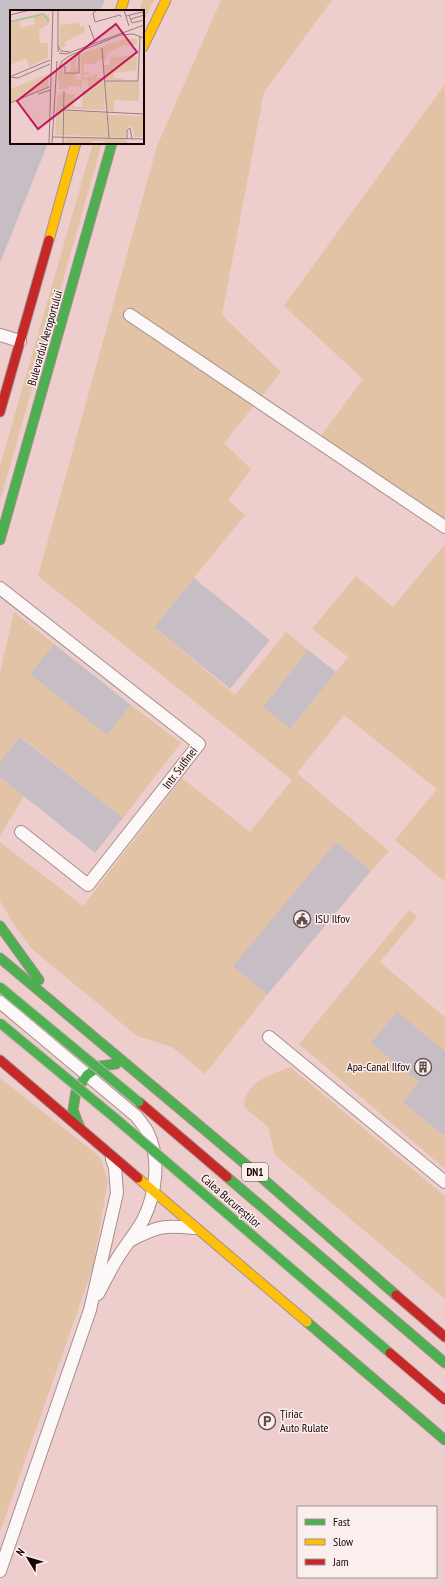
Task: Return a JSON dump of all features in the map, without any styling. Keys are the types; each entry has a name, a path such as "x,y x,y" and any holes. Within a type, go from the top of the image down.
{"main road":[{"path":"120,10 124,0"},
{"path":"144,46 166,0"},
{"name":"Bulevardul Aeroportului","path":"0,412 76,144"},
{"name":"Bulevardul Aeroportului","path":"0,540 112,144"},
{"path":"0,926 63,1011"},
{"name":"DN1","path":"0,958 262,1178 445,1336"},
{"name":"Calea Bucureștilor","path":"0,987 140,1102 445,1363"},
{"name":"Calea Bucureștilor","path":"0,1023 115,1118 445,1400"},
{"path":"0,1060 445,1440"},
{"path":"80,1128 73,1110 76,1091 87,1075 100,1066 115,1064 130,1067"}],"lane":[{"path":"130,315 445,527"},
{"path":"0,335 20,341"},
{"name":"Intr. Sulfinei","path":"0,588 199,744 88,885 21,832"},
{"path":"0,1002 136,1116 147,1131 153,1147 156,1171 153,1192 143,1220 131,1240 116,1260 90,1310"},
{"path":"269,1037 445,1182"},
{"path":"0,1571 90,1310 117,1193 115,1168 111,1156"},
{"path":"131,1240 156,1228 168,1226 195,1228"}],"shaded area":[{"path":"143,0 154,0 144,21 144,10 139,10"},
{"path":"221,0 332,0 264,92 222,315 281,372 224,443 251,469 228,500 245,515 154,627 235,695 286,632 308,650 263,707 290,729 348,657 312,629 356,576 393,607 445,544 445,882 395,840 437,789 344,715 297,773 389,851 371,871 233,966 267,995 205,1074 172,1047 137,1036 33,950 15,926 0,901 0,842 83,906 182,778 250,832 292,780 38,576 157,146"},
{"path":"445,84 445,521 321,436 363,379 284,306"},
{"path":"93,144 102,144 0,501 0,466"},
{"path":"14,612 54,644 30,674 107,734 131,705 181,743 123,818 21,737 0,762 0,673"},
{"path":"0,777 24,796 0,836"},
{"path":"409,910 417,917 380,962 445,1017 445,1169 299,1044"},
{"path":"290,1067 445,1196 445,1299 275,1155 268,1127 244,1107 245,1098 253,1085 274,1073"},
{"path":"0,1078 100,1157 108,1180 93,1267 0,1532"}],"building":[{"path":"0,0 105,0 100,10 10,10 10,144 48,144 0,263"},
{"path":"194,578 270,640 230,689 154,627"},
{"path":"54,644 131,705 107,735 30,674"},
{"path":"308,650 336,672 290,729 263,707"},
{"path":"20,737 123,818 95,853 0,777 0,762"},
{"name":"ISU Ilfov","path":"336,842 371,871 267,995 233,966"},
{"name":"Apa-Canal Ilfov","path":"397,1012 445,1051 445,1133 443,1135 403,1102 419,1082 371,1043"}],"traffic: fast":[{"path":"0,540 112,144"},
{"path":"0,926 39,980"},
{"path":"0,958 262,1178 396,1295"},
{"path":"0,987 139,1102"},
{"path":"0,1023 115,1118 390,1353"},
{"path":"80,1128 73,1110 76,1091 87,1075 100,1066 116,1064"},
{"path":"227,1177 445,1363"},
{"path":"307,1322 445,1440"}],"traffic: slow":[{"path":"120,10 124,0"},
{"path":"144,45 166,0"},
{"path":"49,240 76,144"},
{"path":"138,1178 307,1322"}],"traffic: jam":[{"path":"0,412 49,240"},
{"path":"0,1060 138,1178"},
{"path":"139,1102 227,1177"},
{"path":"396,1295 445,1337"},
{"path":"390,1353 445,1400"}],"place":[{"name":"ISU Ilfov","path":"302,919"},
{"name":"Apa-Canal Ilfov","path":"423,1067"},
{"name":"Țiriac Auto Rulate","path":"267,1421"}]}
